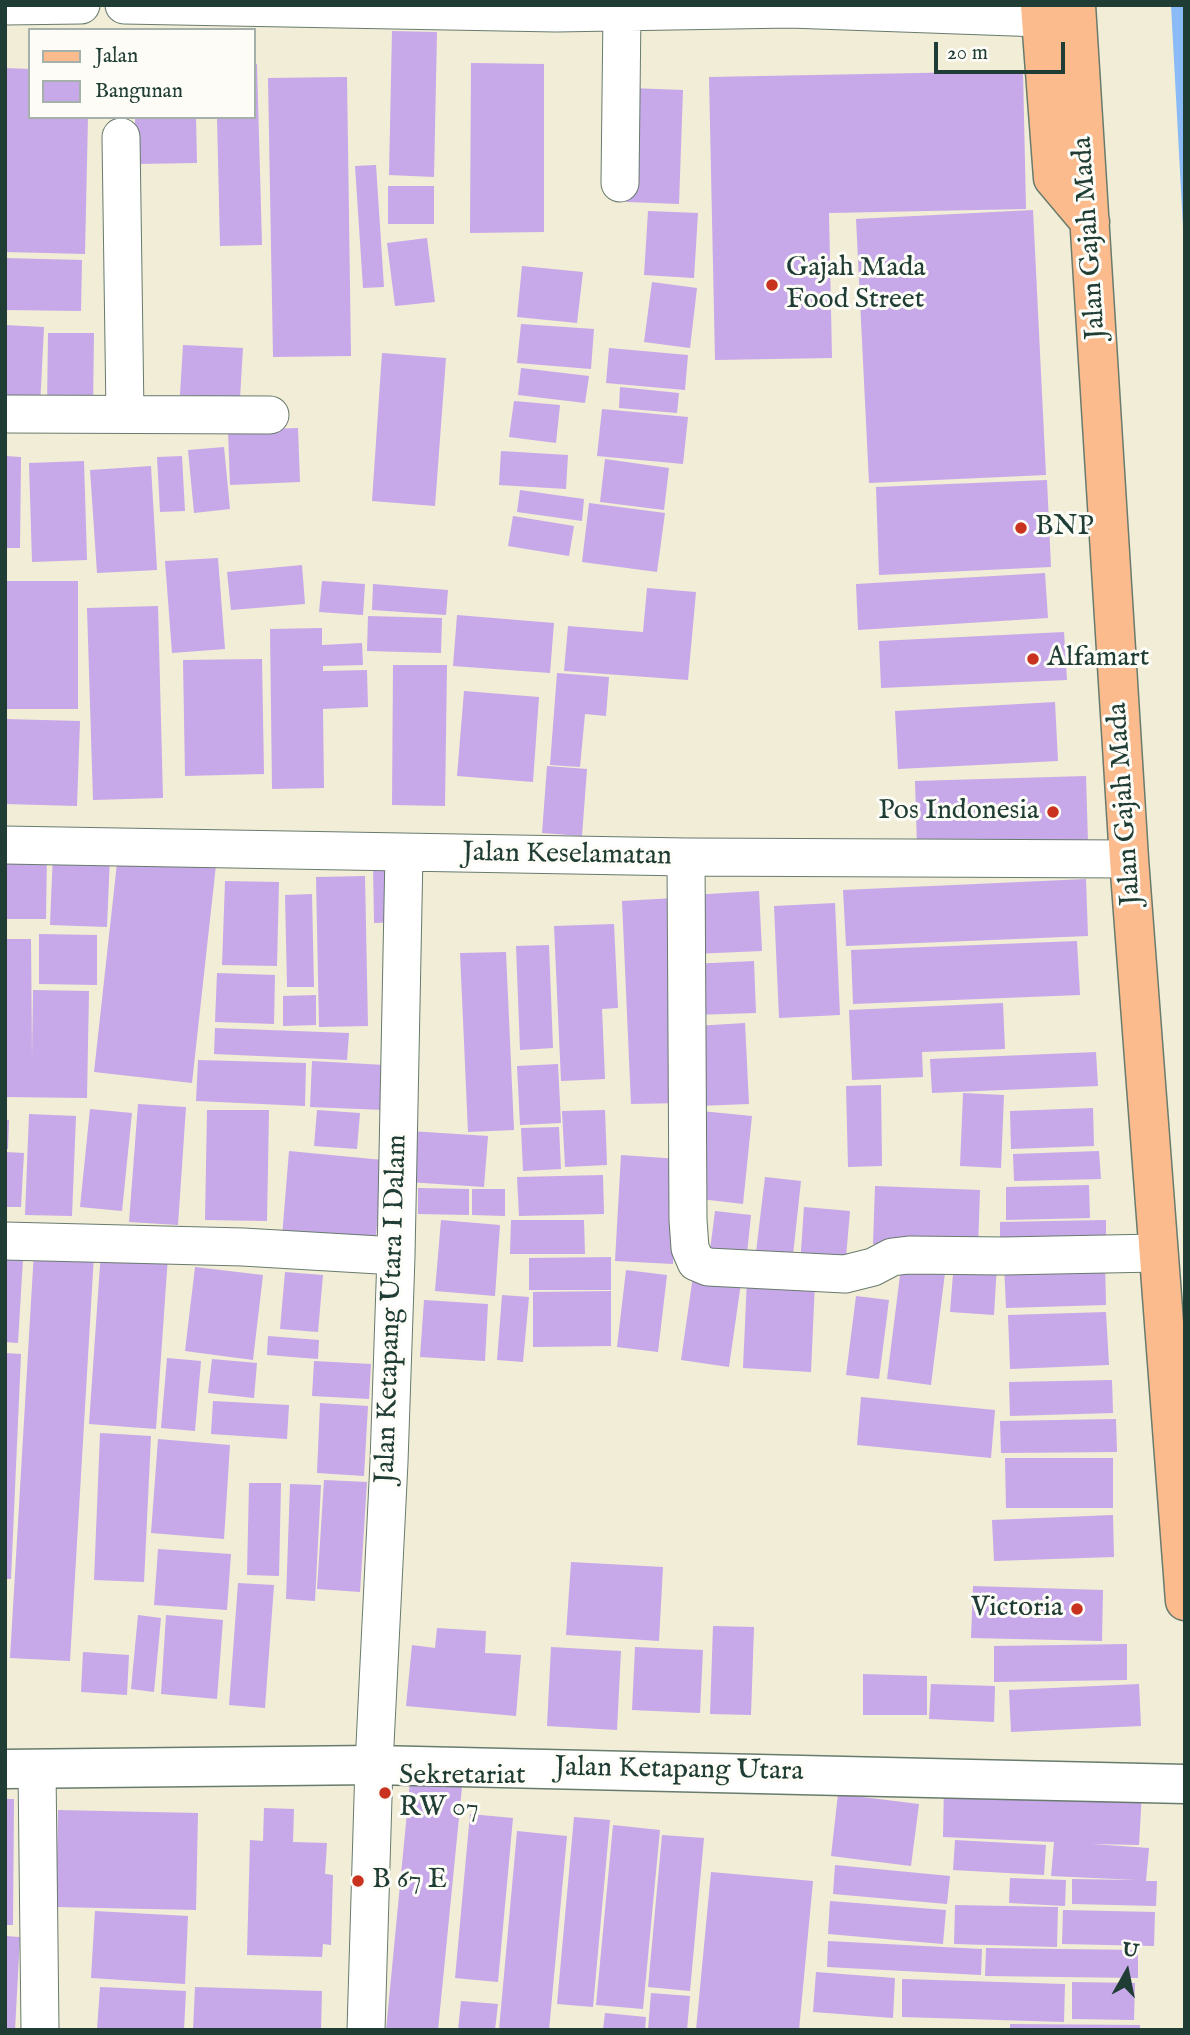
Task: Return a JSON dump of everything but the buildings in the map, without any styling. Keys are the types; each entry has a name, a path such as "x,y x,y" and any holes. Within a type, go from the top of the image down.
{"main road":[{"name":"Jalan Gajah Mada","path":"1053,10 1090,222 1129,859 1185,1601"}],"street":[{"path":"5,6 81,5"},
{"path":"124,5 556,13 790,7 1053,10"},
{"path":"620,183 622,12"},
{"path":"121,137 125,414"},
{"path":"5,414 270,415"},
{"name":"Jalan Keselamatan","path":"5,845 404,854 1129,859"},
{"name":"Jalan Ketapang Utara I Dalam","path":"366,2030 374,1765 396,1256 404,854"},
{"path":"686,857 688,1227 690,1248 696,1262 708,1267 845,1274 873,1267 892,1257 909,1255 1157,1253"},
{"path":"5,1241 243,1247 396,1256"},
{"name":"Jalan Ketapang Utara","path":"21,1769 374,1765 1185,1784"},
{"path":"21,1769 40,2030"}],"water":[{"path":"1171,5 1185,5 1185,264"}],"place":[{"name":"Gajah Mada Food Street","path":"772,285"},
{"name":"BNP","path":"1021,528"},
{"name":"Alfamart","path":"1033,659"},
{"name":"Pos Indonesia","path":"1053,812"},
{"name":"Victoria","path":"1077,1609"},
{"name":"Sekretariat RW 07","path":"385,1793"},
{"name":"B 67 E","path":"358,1881"}]}
